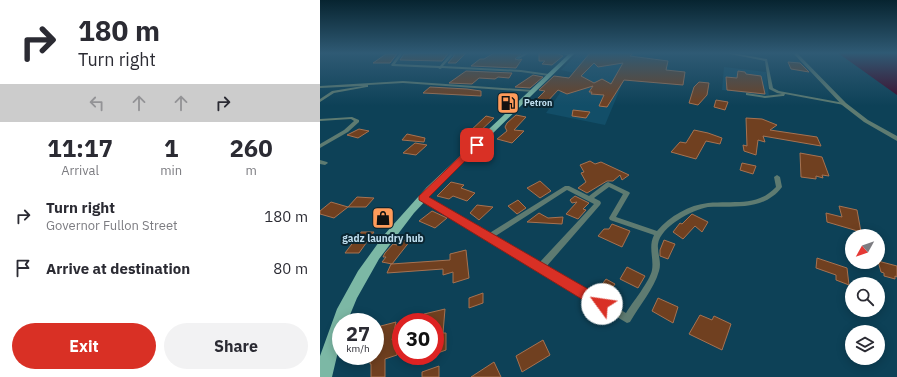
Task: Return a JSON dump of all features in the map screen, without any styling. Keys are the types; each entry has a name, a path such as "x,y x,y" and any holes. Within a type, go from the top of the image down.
{"main road":[{"path":"324,377 326,362 336,332 361,280 401,221 422,198 554,71"}],"street":[{"path":"510,71 549,75"},
{"path":"768,71 771,89 787,95 844,104"},
{"path":"812,71 817,78 844,104 866,121 897,139"},
{"path":"320,87 384,82 533,91"},
{"path":"320,101 333,92 351,90 384,82"},
{"path":"341,85 352,86 351,90"},
{"path":"747,94 765,97 787,95"},
{"path":"320,120 352,118 357,121 346,131 320,146"},
{"path":"422,198 627,319 656,270 654,248 658,234 681,214 707,205 736,205 764,200 773,195 779,187 777,177"},
{"path":"589,199 608,184 627,193 612,218 658,234"},
{"path":"488,237 566,186 598,203 540,268"}],"shaded area":[{"path":"564,71 628,71 605,125 546,113 574,73"},
{"path":"724,71 766,72 769,96 722,90"},
{"path":"863,71 897,71 897,95"}],"building":[{"path":"466,71 512,73 509,78 479,78 472,84 449,83"},
{"path":"575,71 586,71 581,76 594,83 602,79 611,84 619,71 685,72 683,85 624,80 607,107 599,106 604,95 591,94 592,92 589,92 593,86 567,94 558,90 545,104 536,102 536,100 545,91 539,90 554,76 569,78"},
{"path":"738,71 745,72 746,74 761,76 765,94 727,90 726,77 737,78"},
{"path":"533,75 543,77 530,88 515,87"},
{"path":"699,82 709,83 707,95 698,105 689,103 694,87"},
{"path":"430,87 481,91 481,96 423,93"},
{"path":"716,100 728,102 725,110 714,107"},
{"path":"573,110 590,112 586,118 572,116"},
{"path":"516,115 526,117 514,130 524,131 512,143 497,139 507,131 505,127 507,123"},
{"path":"486,116 494,118 477,134 468,133"},
{"path":"746,118 762,119 777,125 770,130 817,137 821,146 763,136 765,142 758,140 756,155 744,151 743,145 747,146"},
{"path":"359,129 369,131 358,138 347,135"},
{"path":"694,130 722,138 720,144 706,141 696,159 671,152 680,142 686,143"},
{"path":"407,134 425,138 424,142 402,140"},
{"path":"415,143 427,145 416,155 403,153"},
{"path":"800,153 822,157 829,176 822,175 823,178 816,176 816,179 801,177"},
{"path":"590,161 595,164 601,162 629,175 622,180 620,175 613,181 607,181 587,193 578,188 586,182 581,173 584,172 580,165"},
{"path":"742,163 756,166 753,174 740,170"},
{"path":"540,181 551,191 540,198 527,188"},
{"path":"451,182 464,185 461,188 475,193 467,201 453,196 449,199 437,196"},
{"path":"575,196 589,203 583,209 586,210 578,219 566,214 577,202 572,203 570,200"},
{"path":"357,197 374,198 366,207 348,207"},
{"path":"518,200 526,208 517,214 508,206"},
{"path":"331,202 348,207 334,218 320,214 320,211"},
{"path":"477,205 493,207 479,220 470,213"},
{"path":"839,206 857,210 860,229 851,229 827,222 826,213 842,217"},
{"path":"432,211 447,218 435,228 419,221"},
{"path":"539,213 548,218 563,217 562,224 527,222"},
{"path":"692,214 708,222 702,232 695,226 683,239 673,232 680,223 682,224"},
{"path":"612,224 630,231 622,247 598,236 604,229 609,229"},
{"path":"361,232 374,232 359,253 345,253"},
{"path":"401,240 410,241 392,264 382,262 386,257 383,257 385,253 393,244 397,245"},
{"path":"664,240 675,244 668,259 660,256 660,250"},
{"path":"466,250 469,278 453,283 453,272 443,275 443,269 387,273 391,264 450,260 450,254"},
{"path":"817,258 845,267 845,269 847,269 848,277 845,277 845,283 836,280 836,275 816,268"},
{"path":"885,263 897,266 897,277 895,276 895,279 884,276 884,273 881,272 880,269 885,269"},
{"path":"627,267 645,276 638,288 620,279"},
{"path":"606,279 615,284 606,297 597,291"},
{"path":"483,293 483,303 469,308 469,298"},
{"path":"658,298 678,307 673,323 652,311"},
{"path":"445,309 444,321 444,313 428,313"},
{"path":"700,315 712,320 714,316 731,324 722,350 689,334"},
{"path":"392,323 392,357 385,359 385,377 371,377 371,365 384,365 384,325"},
{"path":"444,333 446,333 446,350 444,351"},
{"path":"543,340 550,355 522,372 516,356"},
{"path":"494,362 501,377 471,377"},
{"path":"439,366 439,377 422,377 422,372"}],"place":[{"name":"Petron","path":"508,103"},
{"name":"gadz laundry hub","path":"383,218"}],"route":[{"path":"477,145 422,198 602,304"}]}
